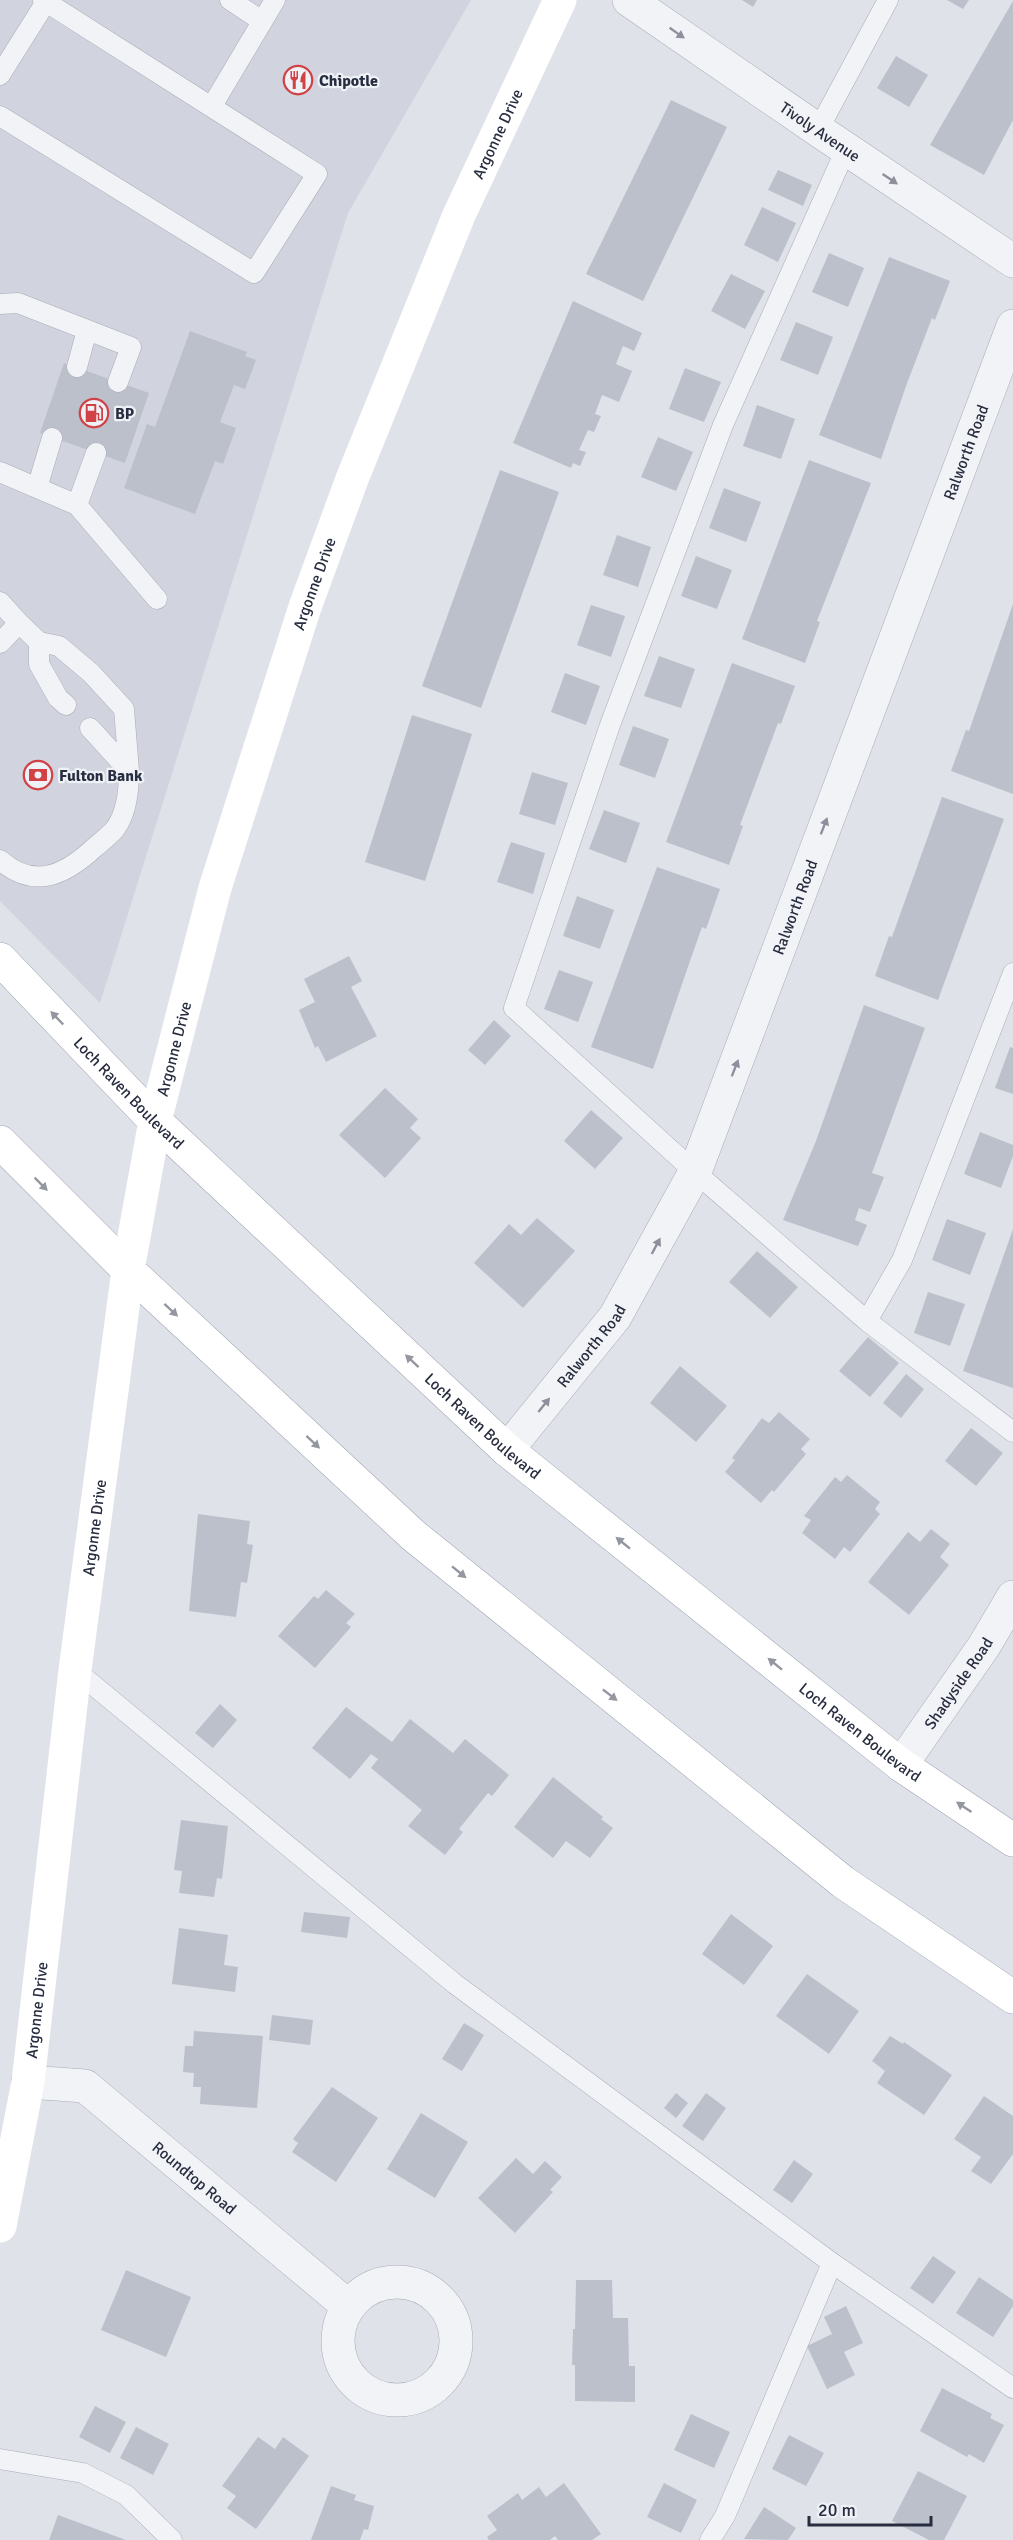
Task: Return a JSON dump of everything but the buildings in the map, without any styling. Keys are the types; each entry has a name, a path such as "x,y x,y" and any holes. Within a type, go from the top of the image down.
{"main road":[{"name":"Argonne Drive","path":"0,2226 28,2082 75,1670 128,1270 155,1121 215,888 304,607 364,448 459,215 560,0"},
{"name":"Loch Raven Boulevard","path":"0,959 155,1121 507,1450 901,1764 1013,1840"},
{"path":"0,1142 128,1270 423,1543 843,1882 1013,1997"}],"street":[{"name":"Tivoly Avenue","path":"629,0 1013,261"},
{"name":"Ralworth Road","path":"507,1450 615,1317 696,1172 1013,326"},
{"name":"Shadyside Road","path":"901,1764 984,1646 1013,1597"},
{"name":"Roundtop Road","path":"28,2082 85,2086 348,2306"}],"lane":[{"path":"230,0 262,21"},
{"path":"212,106 275,0"},
{"path":"818,130 888,0"},
{"path":"0,75 45,1 317,174 254,273 0,116"},
{"path":"846,149 723,424 610,725 514,1008 696,1172 867,1321 1013,1432"},
{"path":"0,304 18,303 132,347 118,382"},
{"path":"77,367 87,330"},
{"path":"37,488 52,438"},
{"path":"77,505 96,453"},
{"path":"0,472 77,505 157,599"},
{"path":"0,602 39,642 59,646 91,673 124,709 129,771 128,798 116,829 77,864 51,876 30,878 0,860"},
{"path":"0,643 20,623"},
{"path":"39,642 39,664 58,698 66,705"},
{"path":"90,728 129,771"},
{"path":"867,1321 902,1260 1013,973"},
{"path":"75,1670 455,1984 832,2263 1013,2388"},
{"path":"710,2540 725,2516 832,2263"},
{"path":"0,2459 83,2473 126,2495 172,2540"}],"shaded area":[{"path":"0,0 471,0 348,213 100,1003 0,901"}],"place":[{"name":"Chipotle","path":"298,80"},
{"name":"BP","path":"94,413"},
{"name":"Fulton Bank","path":"38,775"}]}
